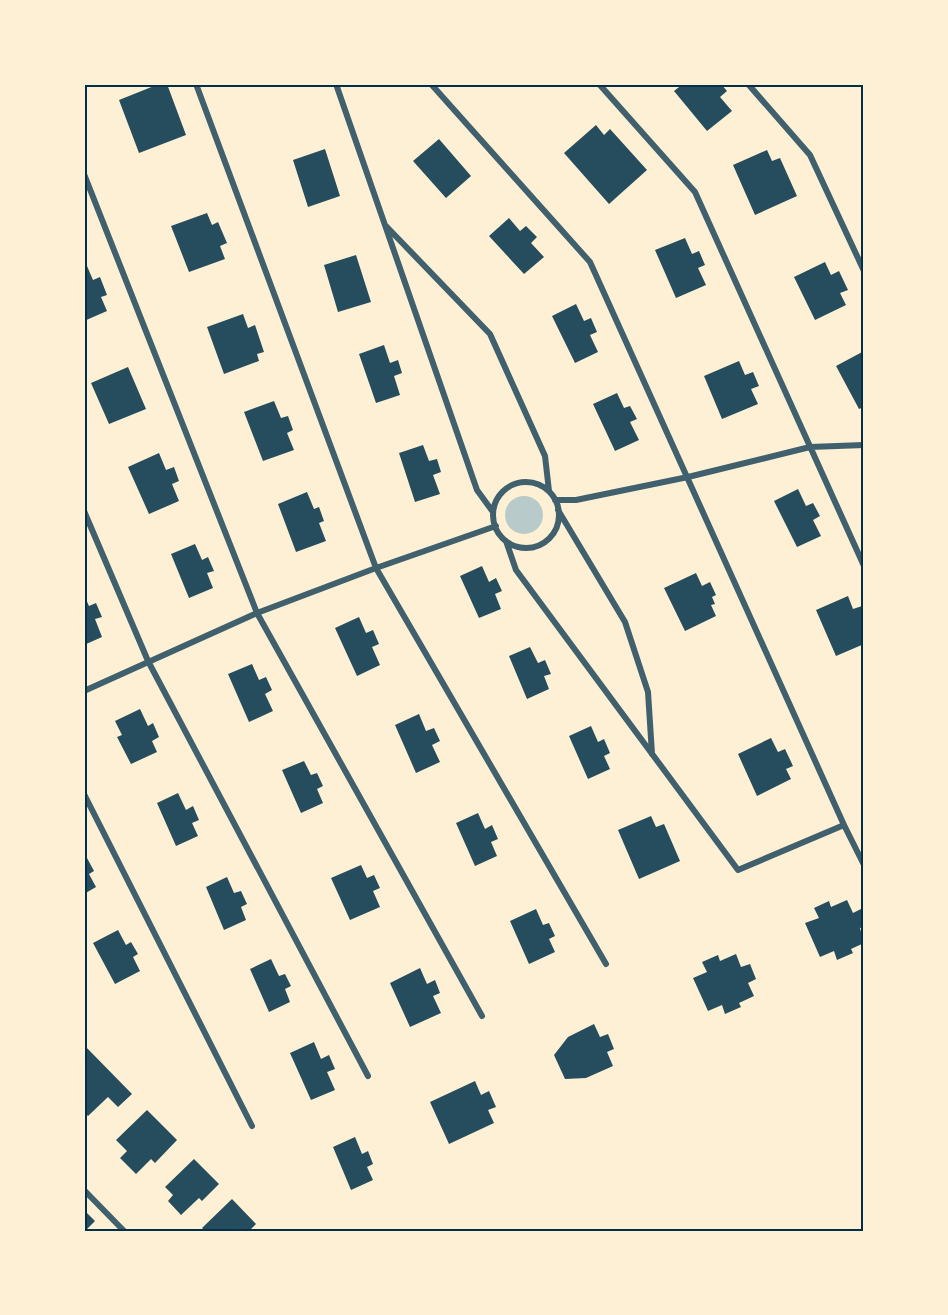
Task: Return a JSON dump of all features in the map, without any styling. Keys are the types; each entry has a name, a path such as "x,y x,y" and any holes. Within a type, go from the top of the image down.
{"street":[{"path":"196,84 376,568 606,964"},
{"path":"336,84 477,490 493,512 496,526 506,541 516,570 738,870 844,825"},
{"path":"431,84 590,262 864,865"},
{"path":"599,84 695,192 864,566"},
{"path":"748,84 810,155 864,271"},
{"path":"84,174 257,613 482,1016"},
{"path":"383,222 490,334 545,456 549,491"},
{"path":"555,500 576,500 688,477 810,447 864,445"},
{"path":"493,512 501,493 519,482 540,485 549,491 555,500 558,510 625,622 648,692 652,755"},
{"path":"506,541 526,548 537,546 554,532 558,521 558,510"},
{"path":"84,511 148,661 368,1076"},
{"path":"84,691 257,613 496,526"},
{"path":"84,794 252,1126"},
{"path":"84,1190 124,1231"}],"shaded area":[{"path":"524,496 538,501 543,515 538,529 524,534 510,529 505,515 510,501"}],"building":[{"path":"159,84 167,84 186,135 139,153 119,100"},
{"path":"683,84 721,84 727,91 720,97 732,111 707,131 674,91"},
{"path":"596,125 604,135 610,129 647,170 609,204 564,153"},
{"path":"439,139 471,176 446,198 413,161"},
{"path":"325,149 340,196 308,207 293,160"},
{"path":"767,150 772,161 780,158 797,196 755,215 733,165"},
{"path":"207,213 212,225 218,222 227,243 220,246 225,259 189,272 171,226"},
{"path":"509,218 520,231 526,226 537,237 531,243 544,257 524,274 489,236"},
{"path":"685,238 692,254 699,251 705,265 698,268 706,285 676,298 655,250"},
{"path":"356,255 371,302 338,312 324,265"},
{"path":"825,262 831,275 839,271 848,290 840,293 846,305 815,320 794,277"},
{"path":"87,266 93,280 100,277 107,295 101,297 107,311 84,321 84,268"},
{"path":"576,304 584,321 591,318 597,332 590,335 598,352 575,363 552,316"},
{"path":"243,314 248,328 255,325 264,352 257,354 259,361 224,374 207,327"},
{"path":"384,345 390,363 398,360 402,373 394,376 400,395 376,403 359,354"},
{"path":"864,351 864,407 859,409 836,366"},
{"path":"739,361 745,375 753,372 759,386 751,389 758,404 722,419 704,376"},
{"path":"128,367 146,409 109,424 91,383"},
{"path":"617,393 624,408 630,406 637,419 630,422 639,440 615,451 593,404"},
{"path":"274,401 281,418 288,416 293,430 287,433 294,450 263,461 244,412"},
{"path":"423,445 429,461 437,459 441,472 433,475 440,494 415,502 399,453"},
{"path":"159,453 166,470 174,467 179,481 172,484 179,501 149,514 128,467"},
{"path":"798,489 806,506 813,503 820,516 813,520 821,536 797,547 774,501"},
{"path":"307,492 314,509 319,507 324,521 319,523 326,541 296,552 278,504"},
{"path":"195,544 202,560 208,557 214,571 207,573 213,588 189,598 171,554"},
{"path":"482,566 489,582 496,578 502,591 495,594 501,609 479,618 460,576"},
{"path":"696,573 702,586 710,582 716,595 712,597 715,604 711,605 716,616 685,631 664,588"},
{"path":"84,595 89,606 96,603 102,617 95,619 102,637 84,645"},
{"path":"848,596 853,609 862,606 864,612 864,628 862,629 864,644 836,656 816,610"},
{"path":"359,617 366,633 373,630 379,644 372,647 380,665 357,676 335,628"},
{"path":"530,647 538,663 545,660 551,674 544,676 549,689 527,699 509,656"},
{"path":"252,664 259,680 266,677 272,690 265,694 273,711 249,722 228,674"},
{"path":"140,709 148,726 153,723 159,737 152,741 157,752 131,764 117,737 122,735 115,721"},
{"path":"419,714 426,731 434,728 440,741 432,745 440,762 416,773 395,725"},
{"path":"591,726 598,742 604,739 610,753 604,756 610,769 588,779 569,736"},
{"path":"771,738 778,752 785,749 793,766 786,769 791,779 757,796 738,754"},
{"path":"304,761 311,775 317,773 323,786 317,789 323,803 301,813 282,770"},
{"path":"178,793 186,810 193,806 199,820 192,823 198,836 176,846 157,803"},
{"path":"478,813 485,829 492,825 498,839 491,842 497,856 475,866 456,823"},
{"path":"651,816 656,827 664,824 680,861 639,879 618,830"},
{"path":"87,858 94,871 89,874 96,887 84,894 84,860"},
{"path":"361,865 367,878 374,875 380,888 373,891 380,907 350,920 331,878"},
{"path":"227,877 234,893 241,891 247,904 241,907 246,920 224,930 206,887"},
{"path":"847,900 853,913 861,909 864,927 860,928 864,943 851,949 853,953 837,960 834,951 820,957 805,923 819,918 814,908 829,901 831,907"},
{"path":"536,909 543,925 549,923 555,936 549,939 555,952 529,964 510,921"},
{"path":"118,930 126,945 131,942 138,954 133,957 140,971 115,984 93,943"},
{"path":"736,954 741,967 750,964 756,979 748,983 754,996 739,1003 741,1007 725,1014 722,1005 708,1011 693,978 707,972 702,962 718,955 720,961"},
{"path":"271,959 279,976 285,974 291,986 285,989 290,1002 269,1012 250,969"},
{"path":"420,968 427,984 435,980 440,993 433,996 441,1013 410,1027 390,983"},
{"path":"594,1024 600,1037 608,1034 614,1049 607,1052 613,1066 586,1078 565,1079 554,1055 568,1037"},
{"path":"314,1042 321,1059 329,1055 335,1069 327,1072 335,1090 311,1100 290,1053"},
{"path":"84,1045 132,1094 118,1107 108,1097 88,1116 84,1112"},
{"path":"475,1081 481,1095 489,1091 496,1107 488,1110 494,1123 449,1144 430,1102"},
{"path":"147,1110 177,1140 155,1163 151,1159 136,1174 120,1158 127,1151 116,1140"},
{"path":"355,1137 362,1154 368,1151 373,1164 367,1167 373,1180 351,1190 333,1147"},
{"path":"194,1159 219,1184 202,1201 199,1198 181,1215 168,1201 173,1195 165,1187"},
{"path":"232,1199 256,1224 249,1231 205,1231 202,1228"},
{"path":"84,1210 95,1221 85,1231 84,1231"}]}
